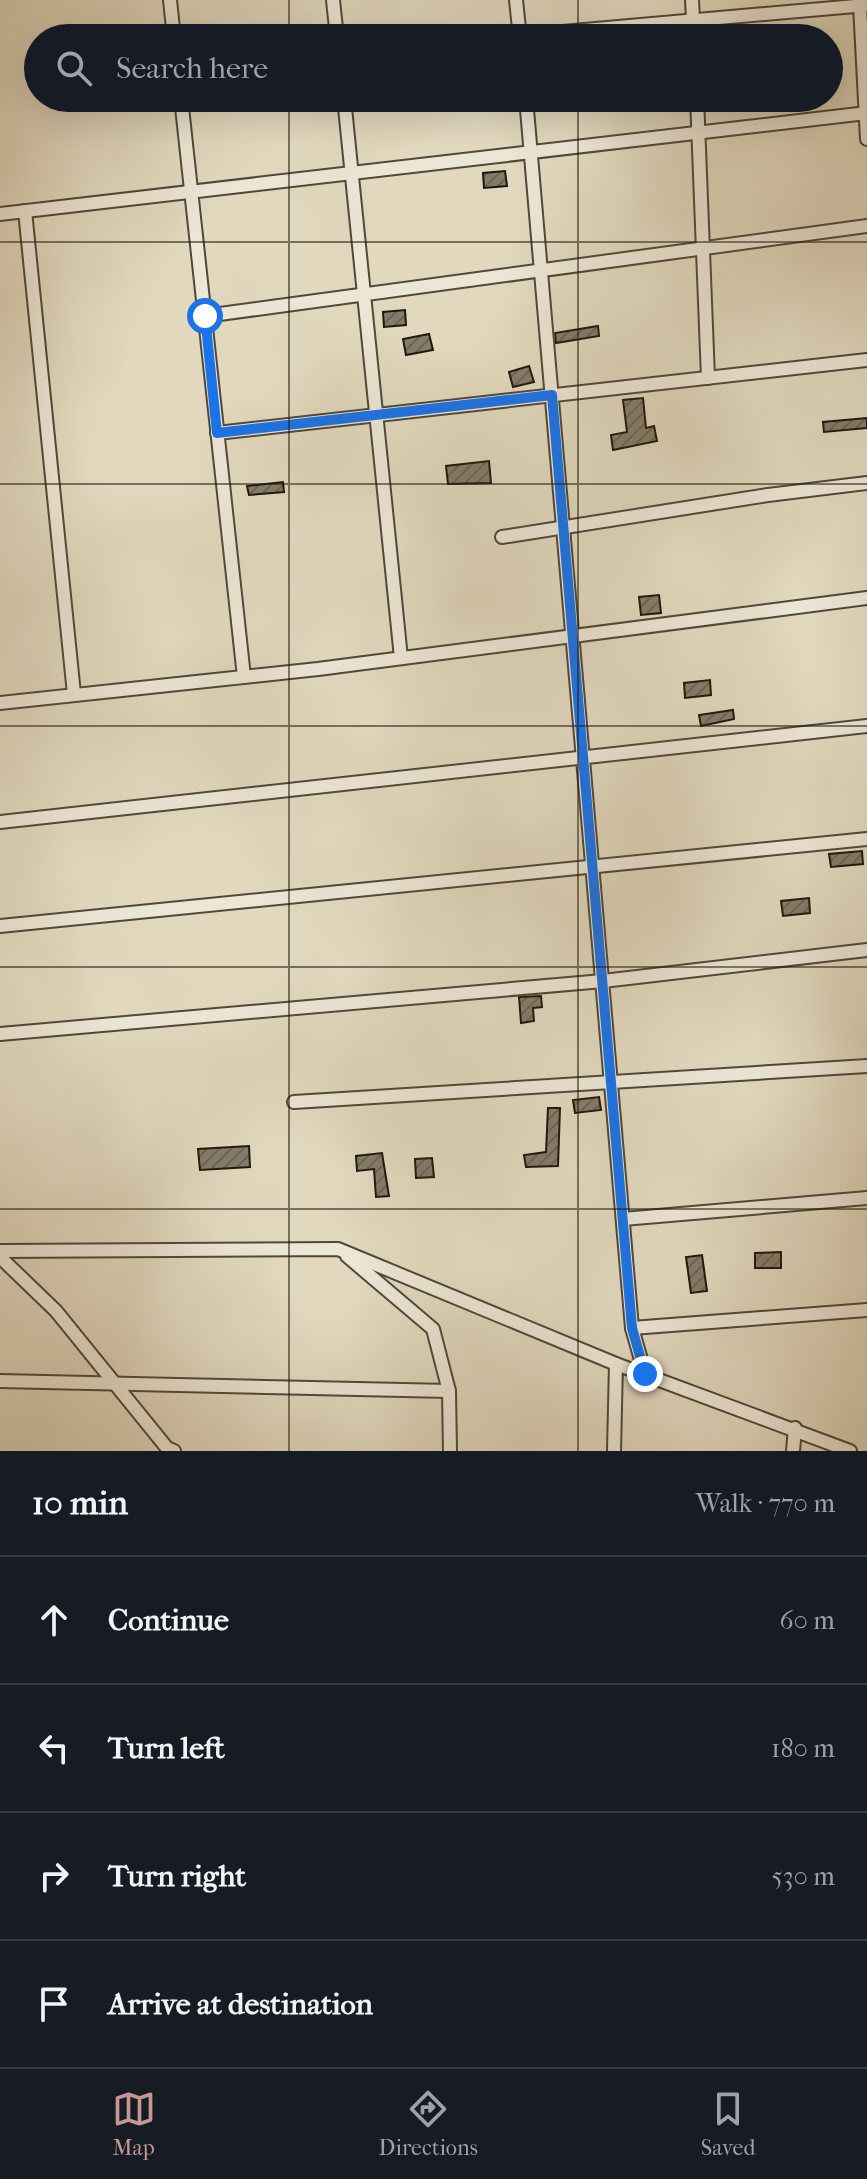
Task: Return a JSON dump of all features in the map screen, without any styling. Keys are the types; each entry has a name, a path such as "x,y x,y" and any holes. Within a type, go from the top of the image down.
{"street":[{"path":"170,0 173,24"},
{"path":"333,0 336,24"},
{"path":"516,0 519,24"},
{"path":"692,0 693,24"},
{"path":"652,24 864,5 867,139"},
{"path":"183,112 244,677"},
{"path":"345,112 401,658"},
{"path":"527,112 575,635 632,1328 645,1374"},
{"path":"697,112 708,378"},
{"path":"0,214 866,113"},
{"path":"25,211 74,694"},
{"path":"205,316 867,226"},
{"path":"217,433 867,360"},
{"path":"502,537 867,483"},
{"path":"0,703 401,658 867,598"},
{"path":"0,822 867,726"},
{"path":"0,926 867,839"},
{"path":"0,1034 603,981 867,950"},
{"path":"294,1102 867,1066"},
{"path":"623,1219 867,1198"},
{"path":"338,1249 433,1329 449,1391 450,1451"},
{"path":"0,1254 338,1249 616,1364 850,1451"},
{"path":"0,1254 56,1311 111,1383 167,1448 174,1451"},
{"path":"632,1328 867,1310"},
{"path":"614,1451 616,1364"},
{"path":"0,1381 449,1391"},
{"path":"793,1451 795,1428"}],"building":[{"path":"505,171 507,186 484,188 483,173"},
{"path":"405,310 406,325 384,327 383,312"},
{"path":"598,326 599,336 556,343 555,333"},
{"path":"429,334 433,350 406,355 403,339"},
{"path":"529,366 534,382 513,387 509,372"},
{"path":"643,398 646,428 654,426 657,441 613,450 611,435 627,432 623,400"},
{"path":"867,418 867,428 824,432 823,422"},
{"path":"489,461 491,483 448,484 446,466"},
{"path":"283,482 284,492 249,495 247,486"},
{"path":"659,595 661,613 641,615 639,597"},
{"path":"710,680 711,695 685,698 684,683"},
{"path":"733,710 734,719 701,726 699,715"},
{"path":"862,851 863,864 831,867 829,854"},
{"path":"809,898 810,913 783,916 781,901"},
{"path":"541,996 542,1007 533,1008 534,1021 521,1023 519,997"},
{"path":"599,1097 601,1110 575,1113 573,1100"},
{"path":"548,1108 560,1108 558,1166 526,1167 524,1155 546,1152"},
{"path":"249,1146 250,1167 200,1170 198,1149"},
{"path":"382,1153 389,1196 376,1197 374,1169 357,1171 356,1156"},
{"path":"432,1158 434,1177 416,1178 415,1159"},
{"path":"781,1252 781,1268 755,1268 755,1253"},
{"path":"702,1255 707,1291 691,1293 686,1257"}],"route":[{"path":"205,316 217,433 552,395 575,635 632,1328 645,1374"}]}
